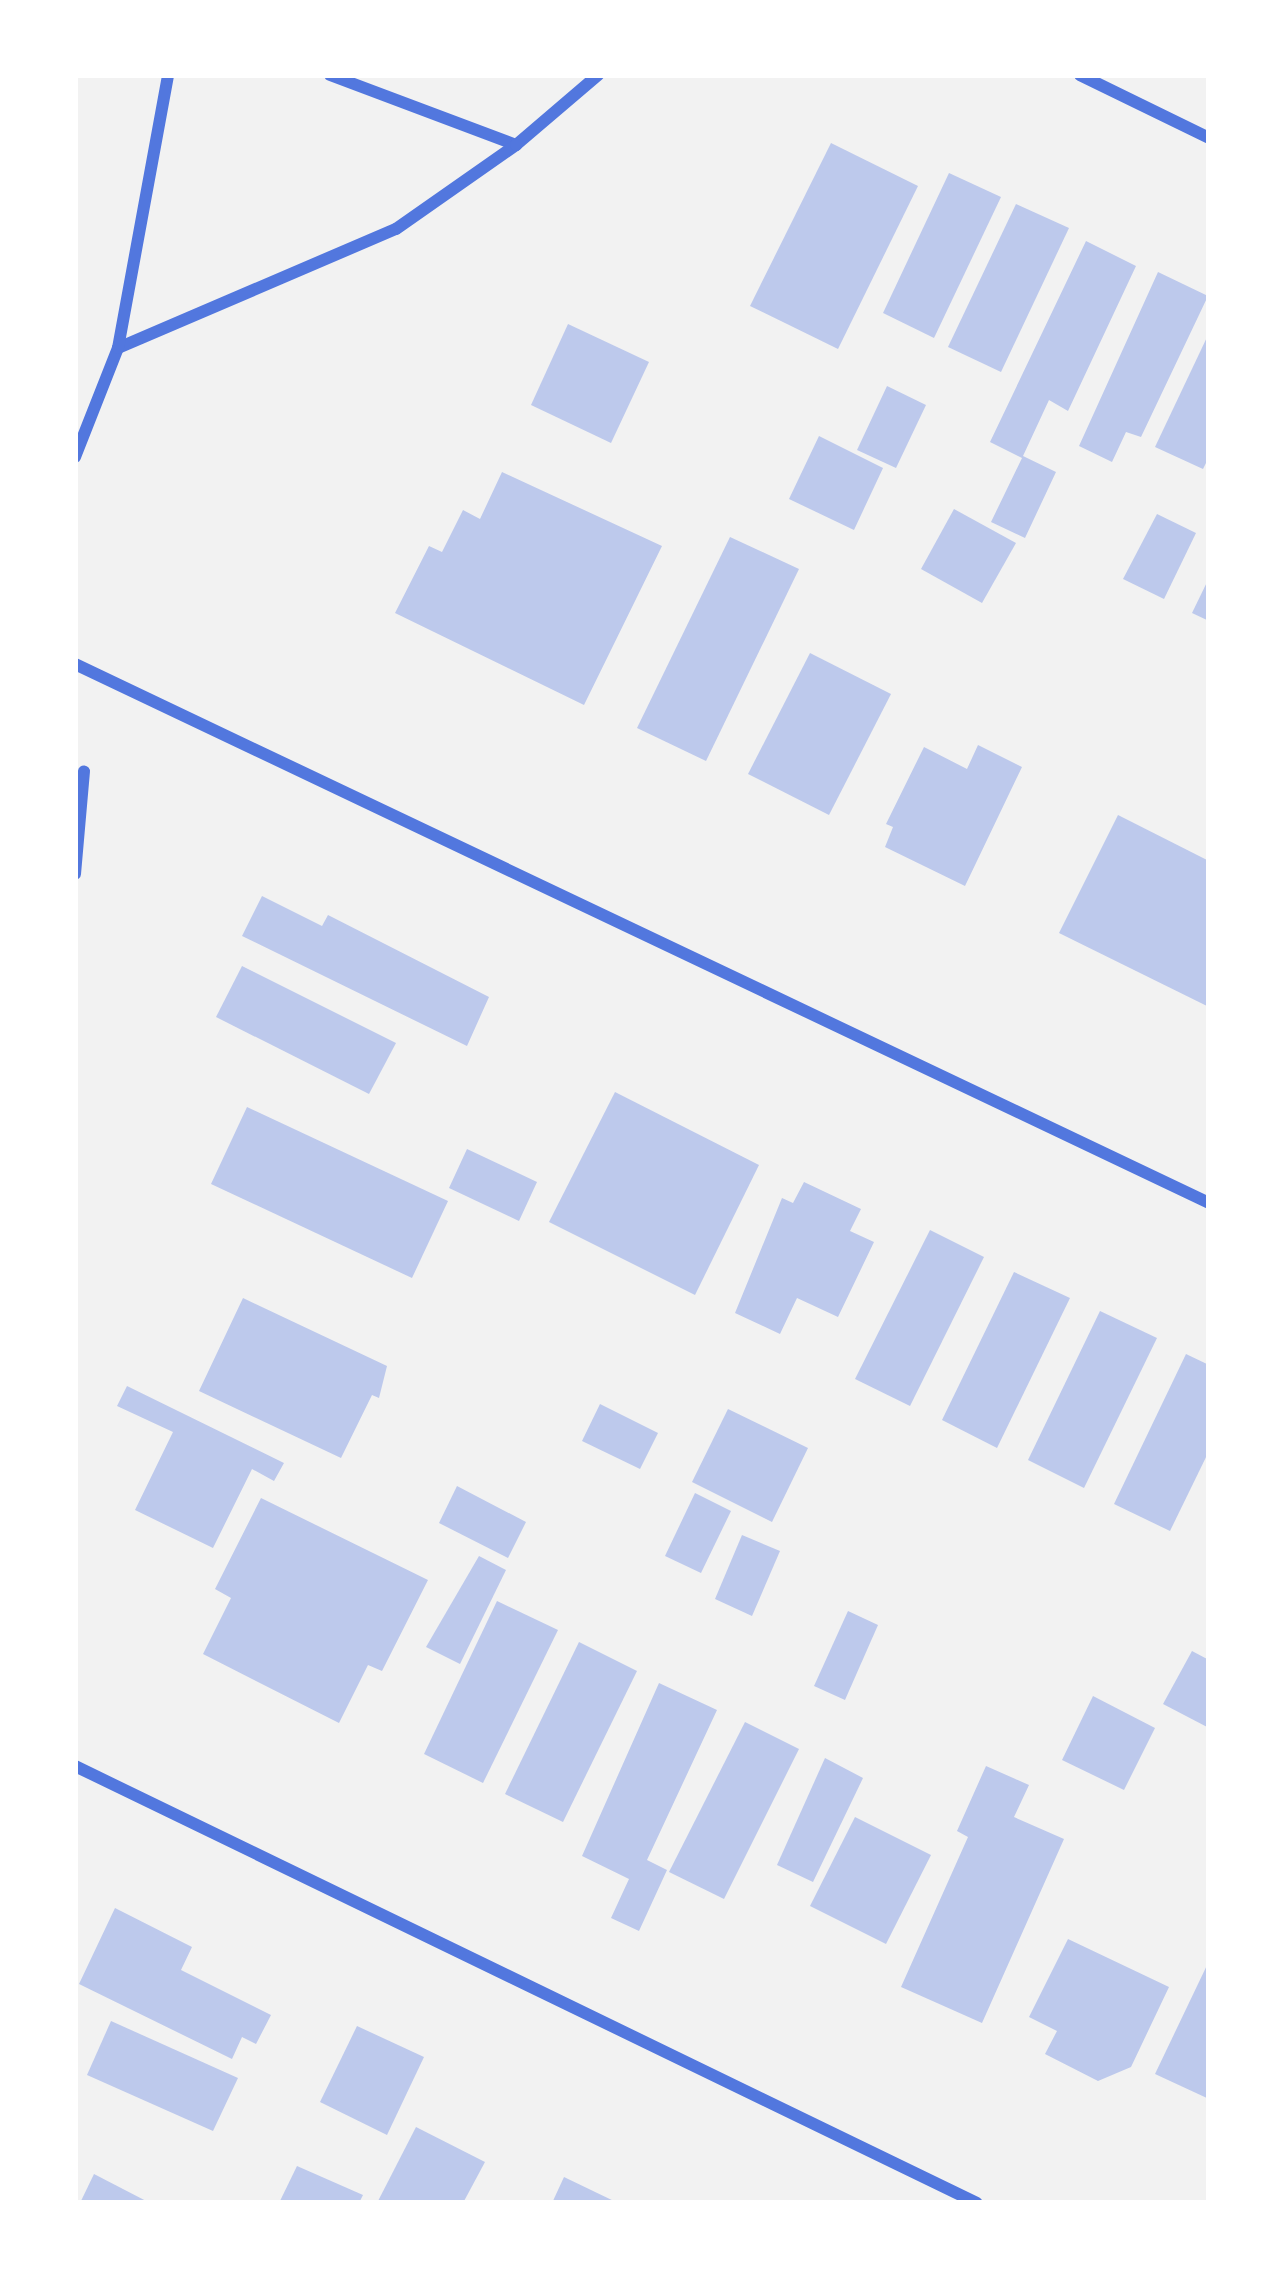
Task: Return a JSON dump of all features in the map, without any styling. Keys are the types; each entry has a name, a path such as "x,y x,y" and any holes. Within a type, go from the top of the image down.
{"street":[{"path":"75,457 118,348 168,75"},
{"path":"330,75 516,145"},
{"path":"118,348 396,229 516,145 598,75"},
{"path":"1080,75 1209,138"},
{"path":"75,664 1209,1203"},
{"path":"75,874 84,771"},
{"path":"75,1766 977,2203"}],"building":[{"path":"831,143 918,186 838,349 750,306"},
{"path":"949,173 1001,197 934,338 883,313"},
{"path":"1016,204 1069,228 1001,372 948,347"},
{"path":"1086,241 1136,266 1068,411 1049,400 1023,456 1056,472 1025,538 991,522 1022,458 990,442"},
{"path":"1158,272 1208,296 1141,437 1126,432 1112,462 1079,446"},
{"path":"568,324 649,362 611,443 531,405"},
{"path":"1209,333 1209,457 1203,469 1155,447"},
{"path":"887,386 926,405 896,468 857,450"},
{"path":"819,436 883,468 854,530 789,499"},
{"path":"502,472 662,546 584,705 395,613 429,546 442,552 463,510 480,519"},
{"path":"954,509 1016,543 982,603 921,569"},
{"path":"1157,514 1196,533 1164,599 1123,579"},
{"path":"730,537 799,569 706,761 637,728"},
{"path":"1209,578 1209,621 1192,613"},
{"path":"810,653 891,694 829,815 748,774"},
{"path":"978,745 1022,767 965,886 885,847 893,827 886,824 924,747 967,769"},
{"path":"1118,815 1209,861 1209,1007 1059,933"},
{"path":"262,896 322,926 328,915 489,997 467,1046 242,936"},
{"path":"242,966 396,1043 369,1094 216,1017"},
{"path":"615,1092 759,1165 695,1295 549,1222"},
{"path":"247,1107 448,1201 412,1278 211,1184"},
{"path":"467,1149 537,1182 519,1221 449,1188"},
{"path":"804,1182 861,1209 850,1231 874,1242 838,1317 797,1298 780,1334 735,1313 782,1198 793,1203"},
{"path":"930,1230 984,1257 910,1406 855,1379"},
{"path":"1014,1272 1070,1298 997,1448 942,1420"},
{"path":"243,1298 387,1366 379,1398 372,1395 341,1458 199,1391"},
{"path":"1100,1311 1157,1338 1084,1488 1028,1460"},
{"path":"1186,1354 1209,1365 1209,1451 1170,1531 1114,1504"},
{"path":"127,1386 284,1463 274,1481 252,1469 213,1548 135,1510 173,1432 117,1406"},
{"path":"600,1404 658,1433 640,1469 582,1441"},
{"path":"728,1409 808,1448 772,1522 692,1482"},
{"path":"457,1486 526,1522 508,1558 439,1523"},
{"path":"695,1493 731,1511 701,1573 665,1556"},
{"path":"261,1498 428,1580 382,1671 368,1665 339,1723 203,1654 231,1598 215,1589"},
{"path":"742,1535 780,1551 752,1616 715,1599"},
{"path":"479,1556 506,1570 460,1664 426,1647"},
{"path":"497,1601 558,1630 483,1783 424,1754"},
{"path":"848,1611 878,1625 845,1700 814,1686"},
{"path":"579,1642 637,1671 563,1822 505,1794"},
{"path":"1192,1651 1209,1660 1209,1728 1163,1704"},
{"path":"659,1683 717,1710 647,1860 667,1870 639,1931 611,1918 629,1879 582,1856"},
{"path":"1093,1696 1155,1728 1124,1790 1062,1760"},
{"path":"745,1722 799,1749 724,1899 669,1872"},
{"path":"825,1758 863,1778 813,1882 777,1865"},
{"path":"986,1766 1029,1785 1014,1817 1064,1839 982,2023 901,1987 968,1837 957,1831"},
{"path":"855,1817 931,1855 886,1944 810,1906"},
{"path":"115,1908 192,1947 181,1970 271,2015 256,2044 242,2037 232,2059 79,1984"},
{"path":"1068,1939 1169,1987 1131,2067 1098,2081 1045,2054 1057,2031 1029,2017"},
{"path":"1209,1961 1209,2099 1155,2074"},
{"path":"111,2021 238,2078 213,2131 87,2075"},
{"path":"357,2026 424,2057 387,2135 320,2102"},
{"path":"416,2127 485,2162 463,2203 377,2203"},
{"path":"297,2166 363,2195 359,2203 279,2203"},
{"path":"94,2174 150,2203 80,2203"},
{"path":"564,2177 618,2203 552,2203"}]}
